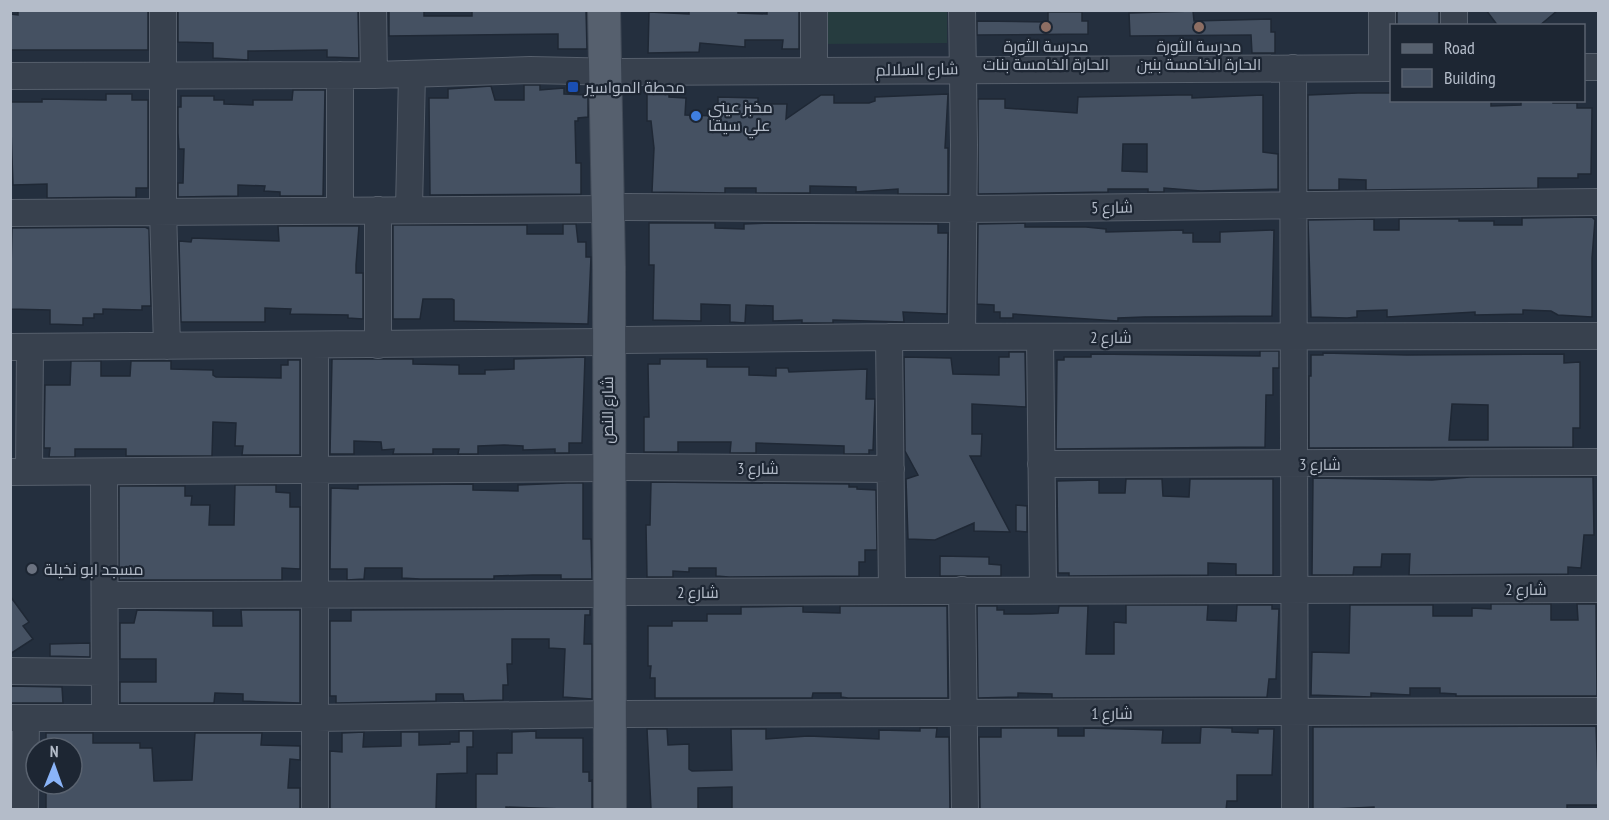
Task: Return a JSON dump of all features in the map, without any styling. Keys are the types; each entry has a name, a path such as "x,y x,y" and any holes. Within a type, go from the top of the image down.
{"main road":[{"name":"شارع النص","path":"604,10 613,72 615,208 609,267 615,341 617,468 617,714 610,810"},
{"name":"شارع النص","path":"613,72 621,10"},
{"name":"شارع النص","path":"617,714 626,810"}],"street":[{"path":"163,10 166,346"},
{"path":"373,10 374,75"},
{"path":"814,10 814,70"},
{"path":"962,10 962,337"},
{"path":"1382,10 1387,68"},
{"path":"1293,68 1295,810"},
{"name":"شارع السلالم","path":"10,76 374,75 530,70 613,72 1387,68"},
{"path":"409,208 412,74"},
{"path":"339,75 340,210"},
{"name":"شارع 5","path":"10,213 409,208 963,209 1599,202"},
{"path":"378,210 378,345"},
{"name":"شارع 2","path":"20,347 378,345 889,337 1599,336"},
{"path":"889,337 892,591"},
{"path":"1040,337 1043,590"},
{"path":"315,345 315,810"},
{"path":"20,347 20,472"},
{"name":"شارع 3","path":"1041,464 1599,462"},
{"name":"شارع 3","path":"20,472 617,468 891,469"},
{"path":"104,472 105,717"},
{"name":"شارع 2","path":"105,595 1599,589"},
{"path":"962,590 965,810"},
{"path":"10,671 104,672"},
{"name":"شارع 1","path":"18,718 1599,711"},
{"path":"18,718 25,810"}],"green space":[{"path":"824,11 947,11 947,43 825,44"}],"building":[{"path":"18,10 148,10 148,50 10,50 10,14 18,15"},
{"path":"178,10 358,10 359,58 327,57 327,50 248,51 248,60 213,58 213,43 178,42"},
{"path":"389,10 424,10 424,16 472,16 472,10 586,10 587,49 558,49 558,34 389,36"},
{"path":"689,10 738,10 738,13 767,14 767,11 775,10 799,10 799,49 782,49 783,40 745,40 745,47 700,43 699,52 648,53 649,12 689,14"},
{"path":"1397,10 1439,10 1439,24 1397,24"},
{"path":"1486,10 1558,10 1541,24 1496,24"},
{"path":"1193,11 1194,21 1271,19 1271,32 1275,32 1275,53 1252,53 1251,35 1130,36 1129,13"},
{"path":"1048,12 1082,12 1082,21 1088,21 1088,34 977,35 977,21 1048,22"},
{"path":"524,85 540,85 540,90 564,88 564,94 588,95 588,117 578,118 578,121 575,121 576,163 581,163 581,194 430,195 429,98 448,98 448,89 491,86 495,100 524,100"},
{"path":"293,90 325,90 323,196 280,196 280,192 264,191 265,186 238,185 238,196 178,197 178,183 183,183 184,149 179,149 178,133 178,107 181,107 181,96 214,96 214,100 224,100 224,104 253,105 253,100 292,100"},
{"path":"647,93 669,94 669,97 686,98 685,115 718,116 718,97 758,98 758,104 787,104 786,119 821,95 834,95 834,103 869,103 875,101 875,97 948,94 945,148 948,148 948,194 898,194 898,189 856,192 856,187 810,186 810,193 756,193 756,188 725,188 725,193 652,192 654,148 651,121 647,121"},
{"path":"1390,93 1390,102 1491,102 1491,106 1521,105 1521,102 1577,103 1577,108 1592,108 1591,174 1578,174 1578,178 1538,178 1538,188 1366,190 1366,180 1339,179 1339,190 1308,190 1308,95"},
{"path":"106,94 132,94 132,100 148,100 148,188 136,188 136,197 47,198 47,184 13,185 10,102 42,102 42,99 106,100"},
{"path":"1192,95 1192,98 1263,95 1263,152 1278,154 1278,189 1201,191 1164,188 1164,192 1148,192 1148,189 1108,189 1108,192 978,194 978,99 1005,99 1005,108 1077,113 1078,97","holes":["1123,144 1147,144 1147,172 1122,171"]},
{"path":"1592,217 1595,220 1592,258 1592,317 1558,315 1551,311 1523,310 1523,314 1475,315 1475,312 1387,317 1387,310 1357,311 1357,317 1347,318 1311,317 1308,220 1374,219 1374,230 1399,230 1399,219 1459,219 1459,221 1494,221 1494,225 1522,225 1522,218"},
{"path":"649,223 715,223 715,228 744,229 744,224 768,223 938,224 938,233 948,233 947,314 903,312 904,322 833,320 833,323 802,323 802,320 773,321 773,306 746,305 745,323 730,322 730,305 701,304 701,321 653,320 654,265 649,265"},
{"path":"1025,223 1025,227 1086,227 1106,229 1106,232 1183,230 1183,233 1193,233 1193,242 1220,242 1220,232 1274,230 1272,316 1144,317 1118,318 1118,321 1013,314 1013,318 1000,318 1000,312 994,312 994,305 977,304 978,224"},
{"path":"563,224 576,224 578,242 586,242 586,257 591,257 588,324 454,321 454,300 452,299 423,299 420,319 393,319 393,225 527,225 527,234 563,234"},
{"path":"278,226 359,226 356,273 363,273 363,319 348,318 348,315 290,314 291,309 265,308 265,322 181,322 179,241 191,242 192,238 279,241"},
{"path":"145,227 149,229 151,306 142,306 142,310 103,309 103,314 94,314 94,318 83,318 83,325 50,324 50,310 10,309 12,228"},
{"path":"1260,351 1279,351 1279,368 1273,368 1273,395 1266,395 1265,447 1056,449 1057,360 1064,360 1064,357 1091,357 1091,354 1260,356"},
{"path":"1009,352 1025,352 1026,407 972,404 972,434 982,434 981,456 970,456 1010,532 974,531 974,523 935,540 908,539 906,479 918,475 905,451 904,357 951,358 953,374 999,375 999,357 1009,357"},
{"path":"1323,353 1564,354 1564,363 1580,362 1580,428 1573,428 1573,447 1309,448 1311,355 1323,355","holes":["1452,404 1488,405 1488,440 1449,440"]},
{"path":"585,357 582,443 569,443 569,453 555,453 555,449 523,450 523,446 504,445 478,446 478,454 458,454 459,449 433,449 433,454 393,454 394,449 382,450 381,442 354,441 354,454 330,454 332,359 413,359 413,364 459,365 459,374 485,374 485,370 514,369 514,359"},
{"path":"660,359 707,359 707,367 749,367 749,375 776,376 776,368 788,368 789,372 867,369 866,399 875,399 873,450 869,450 869,454 844,454 844,446 756,443 756,453 730,453 731,442 678,442 678,452 644,452 644,417 649,417 648,364 660,364"},
{"path":"288,360 300,360 300,455 242,455 243,446 235,446 236,423 213,422 212,456 126,456 126,449 75,449 75,457 49,457 50,448 44,448 45,385 70,385 71,361 101,361 101,376 130,376 131,361 171,361 171,369 213,370 213,375 216,377 281,378 281,365 288,365"},
{"path":"1470,477 1593,477 1594,535 1584,535 1581,568 1568,567 1568,574 1409,575 1410,554 1382,554 1381,567 1354,567 1353,575 1312,575 1313,478 1432,480"},
{"path":"1126,479 1162,479 1163,496 1189,497 1190,479 1273,479 1273,575 1236,575 1236,564 1208,563 1208,575 1069,576 1069,573 1058,573 1057,481 1099,480 1099,493 1125,493"},
{"path":"651,482 849,484 849,487 857,487 857,489 876,490 877,550 865,550 865,562 859,562 859,576 729,577 716,576 716,568 689,568 689,572 673,571 673,577 647,577 646,525 650,525"},
{"path":"583,483 583,539 591,539 592,579 561,579 561,575 533,575 494,576 494,579 420,579 402,578 402,568 365,568 364,579 347,580 347,569 330,569 331,488 358,489 358,485 473,484 473,490 518,491 518,485"},
{"path":"235,485 276,485 276,492 290,493 290,507 300,507 300,569 282,568 282,580 119,580 119,486 185,486 185,496 192,496 191,505 210,505 209,525 234,525"},
{"path":"1016,505 1027,506 1027,532 1016,531"},
{"path":"940,556 989,557 989,564 1001,565 1001,576 940,576"},
{"path":"10,596 29,622 23,626 33,639 10,654"},
{"path":"1491,604 1551,604 1551,620 1578,620 1577,604 1596,604 1597,696 1456,696 1456,694 1440,693 1440,688 1410,688 1410,695 1371,693 1371,697 1311,695 1312,652 1349,653 1350,605 1433,605 1433,616 1472,616 1472,608 1491,609"},
{"path":"1126,605 1208,605 1207,620 1236,621 1237,605 1272,605 1272,609 1279,609 1276,679 1269,679 1267,697 1052,698 1052,694 1018,693 1018,697 978,698 977,606 997,606 997,610 1004,610 1004,614 1031,614 1058,613 1059,606 1088,606 1086,654 1114,654 1114,622 1126,623"},
{"path":"803,606 803,612 840,613 840,606 947,606 948,698 848,698 841,697 841,693 813,693 812,698 655,698 655,678 650,678 651,666 648,666 648,626 672,626 672,621 707,621 707,614 741,614 741,607"},
{"path":"590,609 590,615 585,615 584,644 592,644 592,699 563,697 565,649 549,648 549,639 512,639 512,664 507,664 508,685 503,685 503,700 464,701 463,694 436,694 436,701 336,703 336,696 330,696 330,621 351,621 351,610"},
{"path":"137,610 213,611 213,626 242,626 241,610 300,610 300,703 243,701 243,694 215,693 214,703 120,703 120,682 156,682 156,659 120,659 120,623 134,623"},
{"path":"90,643 90,657 50,656 50,644"},
{"path":"10,686 62,687 63,703 10,703"},
{"path":"1596,726 1599,805 1567,805 1567,810 1374,810 1374,807 1313,810 1313,727"},
{"path":"1201,727 1232,728 1232,732 1258,733 1258,729 1274,729 1272,775 1237,775 1237,801 1227,801 1226,810 980,810 979,737 1001,737 1001,728 1058,728 1058,736 1084,736 1084,728 1163,730 1162,743 1200,743"},
{"path":"920,728 937,728 936,737 949,737 950,810 732,810 732,787 698,788 698,810 651,809 647,729 667,729 668,745 689,744 689,769 692,771 732,770 731,729 766,729 766,739 808,736 879,739 879,730 920,731"},
{"path":"459,731 473,731 473,747 467,747 467,773 437,774 436,810 330,810 330,751 342,752 342,733 364,732 363,747 401,746 401,732 419,732 419,745 450,744 450,742 459,742"},
{"path":"536,731 536,738 583,738 583,772 589,772 589,781 592,780 592,810 506,807 506,810 476,810 476,774 497,774 497,753 512,753 512,732"},
{"path":"46,733 93,733 93,743 140,743 140,748 152,748 154,781 192,780 195,733 262,733 261,745 300,746 300,760 290,759 288,788 300,788 300,810 46,810 46,796 84,796 84,736 46,736"}],"place":[{"name":"مدرسة الثورة الحارة الخامسة بنات","path":"1046,27"},
{"name":"مدرسة الثورة الحارة الخامسة بنين","path":"1199,27"},
{"name":"محطة المواسير","path":"573,87"},
{"name":"مخبز عيني علي سيقا","path":"696,116"},
{"name":"مسجد ابو نخيلة","path":"32,569"}]}
